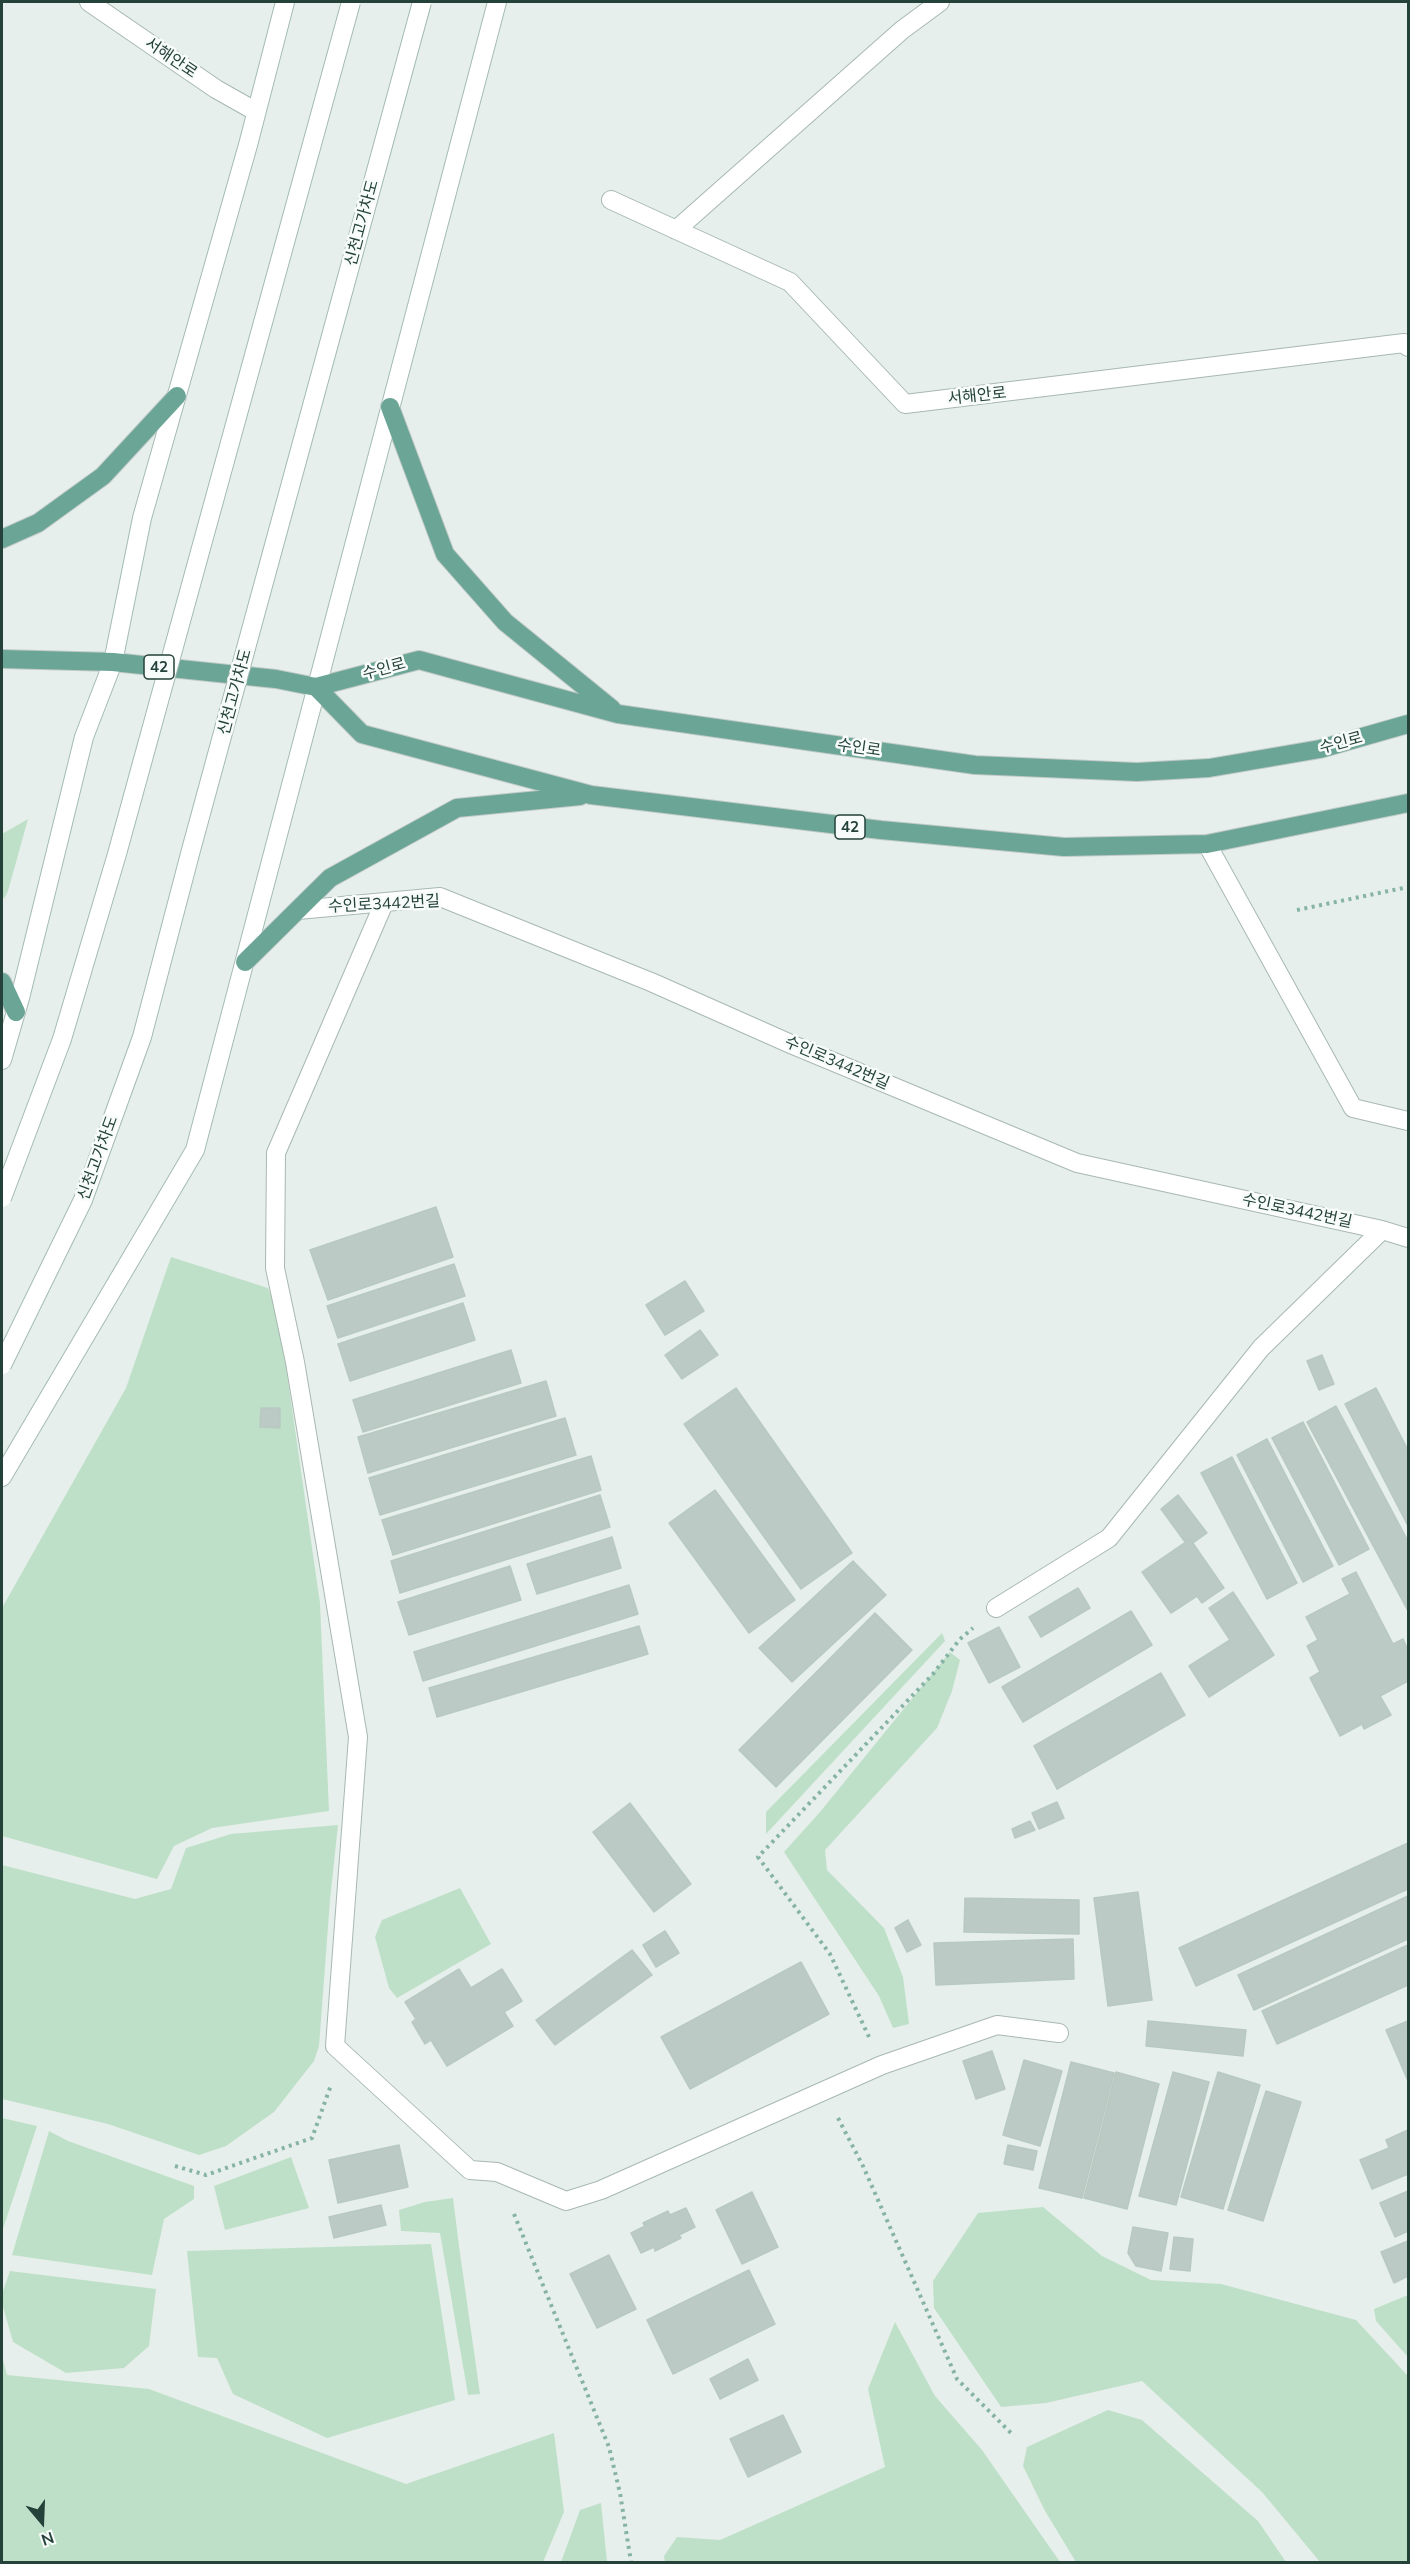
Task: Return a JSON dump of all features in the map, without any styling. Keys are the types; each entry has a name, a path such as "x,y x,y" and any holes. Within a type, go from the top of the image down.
{"main road":[{"name":"서해안로","path":"89,2 216,88 255,111"},
{"path":"2,1060 84,737 113,662 142,518 248,145 285,2"},
{"path":"2,1198 62,1039 117,854 351,2"},
{"name":"신천고가차도","path":"2,1365 83,1200 142,1037 422,2"},
{"path":"2,1477 195,1150 497,2"},
{"path":"676,230 902,30 940,2"},
{"name":"서해안로","path":"612,200 790,282 905,404 1404,343 1408,347"},
{"path":"2,539 38,523 103,476 177,396"},
{"path":"390,407 445,554 505,622 618,714"},
{"name":"수인로","path":"2,659 113,662 276,679 316,687 419,660 618,714 975,765 1137,772 1209,768 1320,749 1408,724"},
{"name":"42","path":"316,687 362,734 591,795 881,830 1064,848 1207,844 1408,803"},
{"path":"245,962 330,878 457,808 591,795"},
{"path":"1207,844 1353,1108 1408,1120"},
{"name":"수인로3442번길","path":"298,910 440,897 651,982 793,1045 1077,1163 1382,1230 1408,1238"},
{"path":"384,903 276,1153 275,1268 295,1362 358,1737 335,2046 470,2170 497,2172 566,2201 601,2190 882,2065 997,2025 1059,2033"},
{"path":"2,982 16,1012"},
{"name":"수인로3442번길","path":"996,1608 1109,1538 1261,1348 1382,1230"}],"path":[{"path":"1297,910 1408,887"},
{"path":"882,2065 830,1954 758,1857 933,1674 960,1639 996,1608"},
{"path":"175,2166 206,2175 312,2138 343,2054"},
{"path":"824,2091 863,2166 957,2379 1014,2436"},
{"path":"497,2172 609,2447 621,2493 631,2562"}],"green space":[{"path":"28,819 4,899 2,894 2,834"},
{"path":"171,1257 268,1288 278,1311 320,1603 329,1811 212,1828 174,1846 157,1879 2,1836 2,1608 126,1388"},
{"path":"942,1633 945,1641 766,1834 766,1812"},
{"path":"950,1652 960,1660 952,1691 937,1728 825,1850 827,1870 884,1928 903,1977 909,2024 893,2028 879,1996 784,1852 820,1812"},
{"path":"338,1825 319,2046 314,2061 274,2112 226,2146 199,2155 108,2124 2,2099 2,1865 135,1899 171,1889 186,1848 231,1834"},
{"path":"460,1888 491,1944 397,1998 389,1988 375,1937 382,1920"},
{"path":"2,2118 37,2126 2,2232"},
{"path":"49,2131 68,2141 194,2186 194,2199 164,2219 152,2275 12,2255"},
{"path":"291,2157 309,2208 225,2230 214,2186"},
{"path":"453,2198 480,2394 468,2395 440,2233 401,2231 399,2210 425,2202"},
{"path":"1043,2207 1102,2256 1151,2280 1221,2284 1356,2320 1408,2376 1408,2562 1320,2562 1262,2492 1142,2381 1046,2403 1001,2407 934,2308 933,2281 978,2213"},
{"path":"431,2244 455,2400 327,2438 233,2394 217,2358 198,2357 187,2251"},
{"path":"10,2271 156,2289 149,2346 124,2368 66,2373 13,2342 2,2303 2,2294"},
{"path":"1408,2295 1408,2357 1376,2321 1374,2309"},
{"path":"895,2322 935,2396 982,2450 1060,2562 665,2562 664,2556 677,2537 720,2540 885,2467 868,2389"},
{"path":"2,2356 7,2375 149,2389 406,2484 554,2433 564,2512 543,2562 2,2562"},
{"path":"1108,2410 1142,2420 1258,2521 1286,2562 1076,2562 1045,2511 1023,2466 1027,2447"},
{"path":"601,2503 607,2562 561,2562 580,2510"}],"building":[{"path":"436,1207 453,1257 328,1300 310,1250"},
{"path":"454,1264 465,1296 338,1338 327,1306"},
{"path":"685,1281 704,1311 665,1335 646,1305"},
{"path":"463,1303 475,1340 350,1381 338,1344"},
{"path":"700,1330 718,1355 682,1379 665,1355"},
{"path":"511,1350 521,1383 363,1432 353,1400"},
{"path":"1322,1355 1334,1384 1319,1390 1307,1361"},
{"path":"546,1381 556,1416 368,1473 358,1437"},
{"path":"736,1388 852,1553 801,1589 684,1424"},
{"path":"1376,1388 1408,1450 1408,1526 1345,1404"},
{"path":"1336,1406 1408,1541 1408,1611 1307,1422"},
{"path":"261,1408 280,1408 280,1428 260,1427"},
{"path":"565,1418 576,1455 380,1515 369,1478"},
{"path":"1303,1422 1369,1549 1339,1565 1272,1438"},
{"path":"1267,1439 1333,1566 1303,1582 1237,1455"},
{"path":"591,1456 601,1490 393,1555 382,1520"},
{"path":"1232,1457 1297,1583 1267,1599 1201,1473"},
{"path":"715,1490 795,1600 749,1633 669,1523"},
{"path":"600,1495 610,1527 400,1593 391,1561"},
{"path":"1178,1495 1207,1533 1193,1543 1190,1539 1185,1542 1161,1509"},
{"path":"612,1537 621,1568 537,1594 527,1564"},
{"path":"1190,1539 1224,1588 1202,1603 1197,1596 1171,1613 1142,1572"},
{"path":"853,1561 886,1595 792,1682 759,1648"},
{"path":"510,1566 521,1600 409,1635 398,1602"},
{"path":"1356,1572 1393,1644 1403,1639 1408,1650 1408,1681 1380,1696 1391,1715 1364,1729 1362,1724 1340,1736 1310,1678 1320,1672 1307,1646 1318,1640 1306,1617 1350,1594 1342,1579"},
{"path":"629,1585 638,1614 423,1681 414,1652"},
{"path":"1078,1588 1090,1608 1041,1637 1029,1617"},
{"path":"1233,1592 1274,1655 1209,1697 1189,1666 1230,1640 1209,1608"},
{"path":"1131,1611 1152,1645 1023,1722 1002,1687"},
{"path":"875,1613 912,1650 776,1787 739,1750"},
{"path":"639,1626 648,1654 437,1717 429,1688"},
{"path":"999,1627 1020,1667 989,1683 968,1643"},
{"path":"1161,1673 1185,1715 1057,1789 1034,1746"},
{"path":"1057,1802 1064,1818 1039,1829 1032,1813"},
{"path":"630,1803 691,1884 654,1912 593,1832"},
{"path":"1030,1821 1035,1830 1015,1838 1012,1829"},
{"path":"1408,1843 1408,1889 1196,1986 1179,1948"},
{"path":"1138,1892 1152,2000 1108,2006 1094,1898"},
{"path":"1408,1896 1408,1939 1254,2010 1238,1975"},
{"path":"965,1898 1079,1900 1079,1934 964,1932"},
{"path":"908,1920 921,1945 907,1952 895,1928"},
{"path":"665,1931 679,1953 656,1967 643,1945"},
{"path":"1073,1939 1074,1979 936,1985 934,1943"},
{"path":"1408,1945 1408,1985 1277,2044 1262,2011"},
{"path":"632,1950 652,1975 555,2045 536,2020"},
{"path":"801,1962 829,2014 690,2089 661,2037"},
{"path":"459,1969 471,1988 502,1969 522,2001 504,2012 513,2026 447,2066 431,2040 425,2044 412,2022 416,2019 405,2002"},
{"path":"1148,2021 1246,2030 1243,2056 1146,2046"},
{"path":"1408,2021 1408,2081 1386,2030"},
{"path":"992,2051 1005,2089 976,2099 963,2061"},
{"path":"1024,2060 1062,2071 1040,2146 1003,2135"},
{"path":"1071,2062 1114,2073 1082,2198 1039,2188"},
{"path":"1116,2072 1159,2084 1127,2209 1084,2198"},
{"path":"1173,2072 1209,2082 1176,2205 1139,2196"},
{"path":"1218,2072 1260,2085 1223,2209 1181,2197"},
{"path":"1266,2091 1301,2102 1263,2221 1228,2210"},
{"path":"1408,2130 1408,2174 1372,2189 1360,2160 1389,2148 1386,2140"},
{"path":"399,2145 408,2187 338,2203 329,2160"},
{"path":"1008,2145 1037,2151 1033,2170 1004,2164"},
{"path":"1408,2191 1408,2231 1395,2237 1380,2203"},
{"path":"752,2192 778,2247 742,2264 716,2210"},
{"path":"381,2205 386,2225 334,2238 329,2217"},
{"path":"686,2208 695,2227 679,2235 681,2238 655,2251 654,2247 641,2253 631,2233 645,2226 643,2223 668,2211 670,2215"},
{"path":"1133,2227 1168,2233 1161,2271 1136,2266 1128,2253"},
{"path":"1174,2237 1193,2239 1190,2271 1170,2269"},
{"path":"1408,2241 1408,2276 1394,2283 1381,2252"},
{"path":"609,2255 636,2309 597,2328 570,2274"},
{"path":"749,2270 775,2324 673,2374 647,2320"},
{"path":"748,2359 758,2380 720,2399 710,2379"},
{"path":"783,2415 801,2452 748,2477 730,2439"}]}
